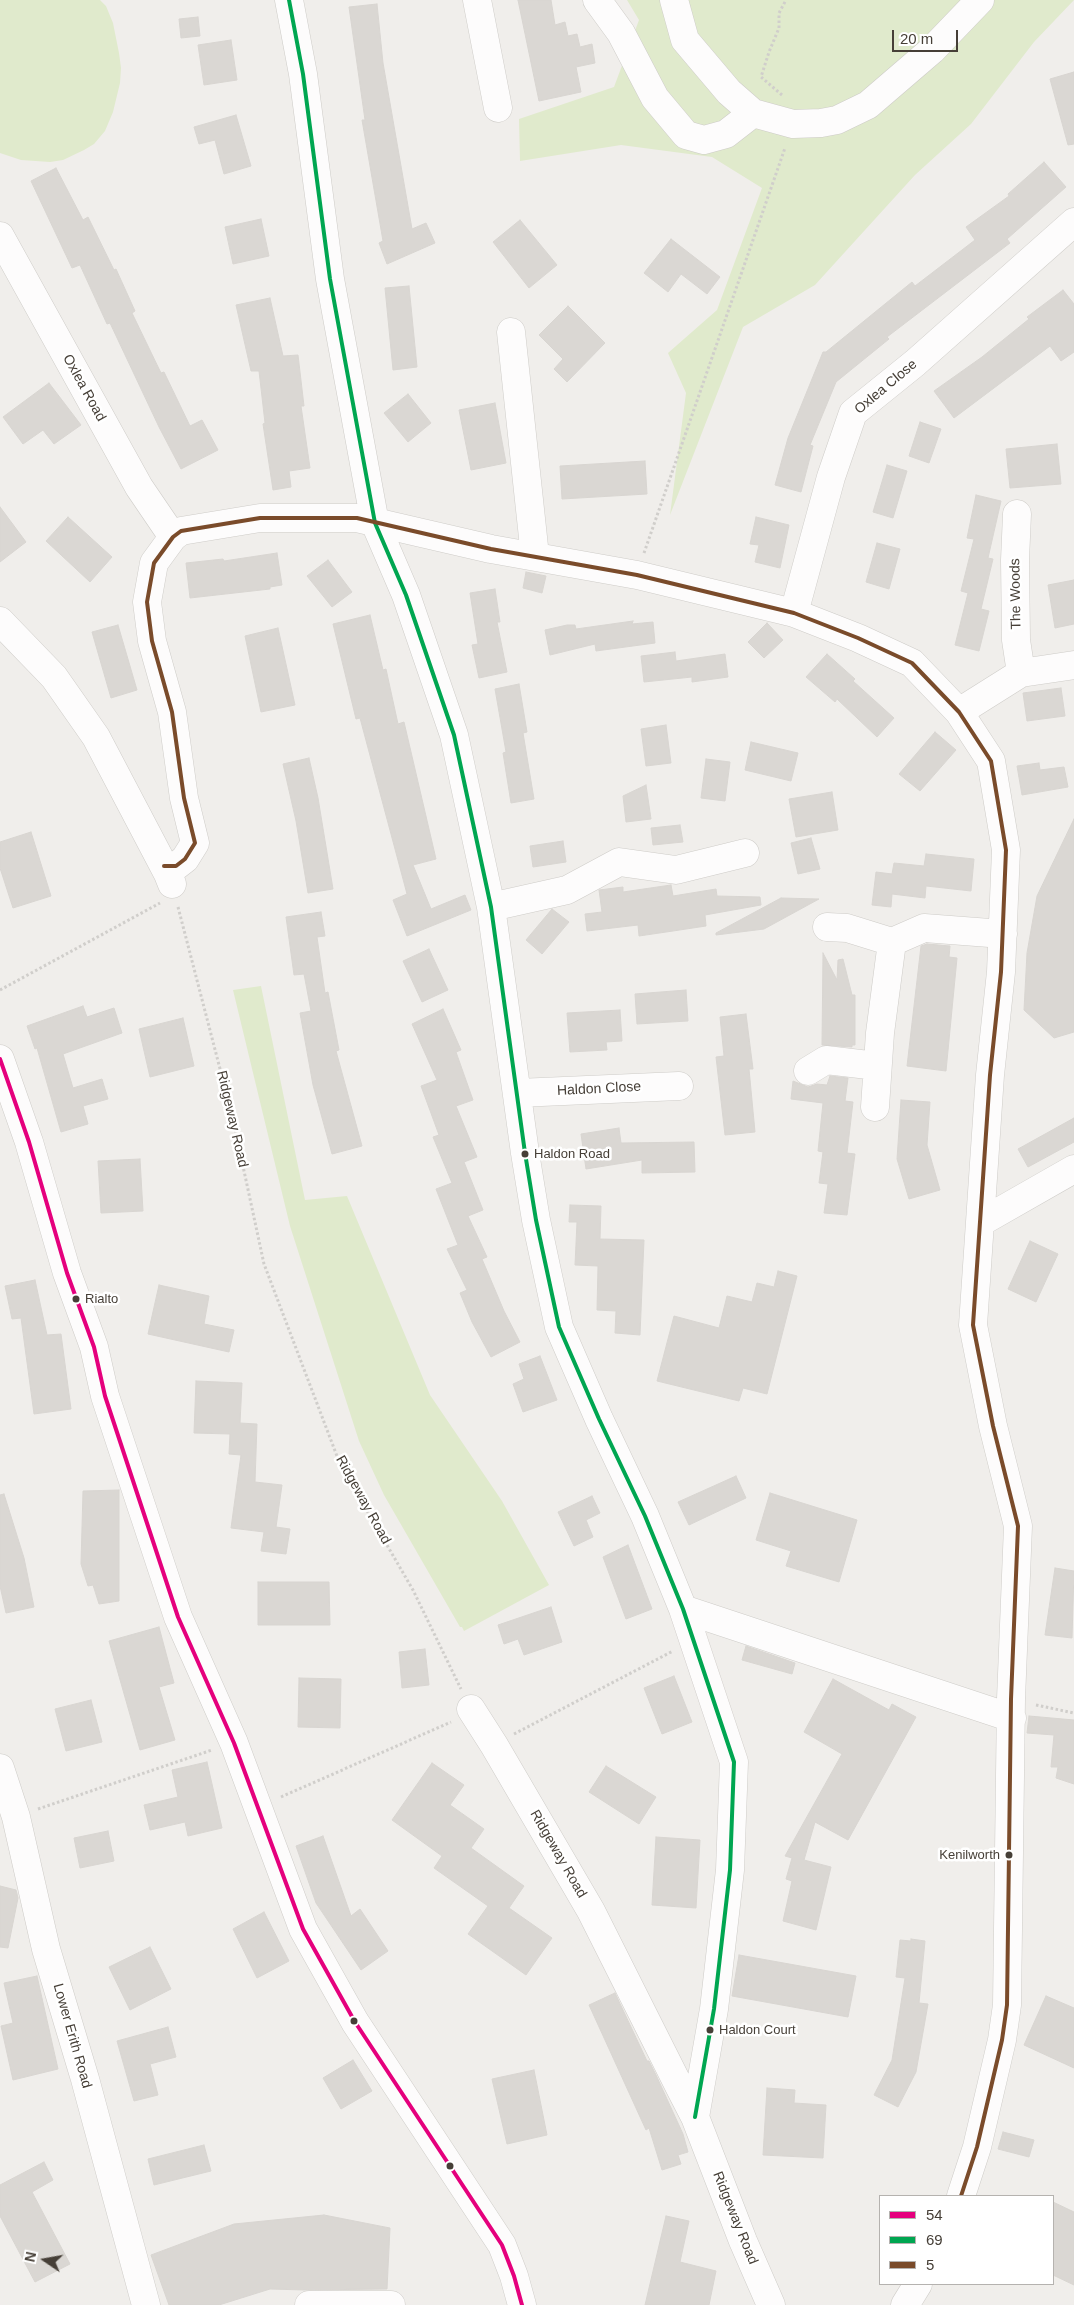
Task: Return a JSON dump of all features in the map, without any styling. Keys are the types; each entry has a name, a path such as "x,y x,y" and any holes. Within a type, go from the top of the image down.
{"street":[{"path":"289,0 303,74 330,279 375,523 406,595 454,735 491,907 536,1220 559,1326 599,1419 645,1516 684,1609 734,1762 730,1870 714,2009 694,2117"},
{"path":"477,0 498,108"},
{"path":"597,0 621,33 655,98 686,135 704,140 726,134 753,113 791,112 821,123 837,120 868,105 932,50 980,0"},
{"path":"674,0 685,40 729,92 753,113"},
{"name":"Oxlea Close","path":"794,613 831,477 853,413 916,363 1074,222"},
{"name":"Oxlea Road","path":"0,236 139,487 173,537"},
{"path":"511,332 535,556"},
{"name":"The Woods","path":"1017,514 1016,640 1021,673"},
{"path":"170,882 176,866 185,859 195,843 184,798 172,712 152,641 148,602 154,563 173,537 181,531 260,518 357,518 535,556 637,575 794,613 858,638 912,663 959,712 991,762 1006,850 1001,972 990,1074 973,1325 993,1426 1018,1526 1007,1910 1007,2005 1002,2040 977,2147 961,2195"},
{"path":"0,621 54,676 96,737 170,882"},
{"path":"959,712 1021,673 1074,665"},
{"path":"491,907 567,890 619,862 676,870 745,853"},
{"path":"826,927 846,928 892,942 924,928 1003,934"},
{"path":"875,1106 877,1066 892,942"},
{"path":"0,1059 29,1142 67,1273 94,1347 105,1396 178,1617 234,1743 303,1928 355,2022 502,2245 514,2276 522,2305"},
{"path":"808,1071 826,1060 877,1066"},
{"name":"Haldon Close","path":"518,1093 679,1086"},
{"path":"981,1222 1074,1169"},
{"path":"684,1609 1012,1709"},
{"name":"Ridgeway Road","path":"470,1710 494,1745 591,1911 694,2117 743,2241 771,2305"},
{"name":"Lower Erith Road","path":"0,1768 16,1817 46,1949 85,2079 146,2305"},
{"path":"904,2305 917,2285"},
{"path":"309,2305 391,2305"}],"path":[{"path":"637,575 791,112 761,76 779,28 780,13 786,0"},
{"path":"0,990 170,882"},
{"name":"Ridgeway Road","path":"170,882 232,1115 264,1264 340,1464 413,1590 470,1710"},
{"path":"524,1729 694,1640"},
{"path":"1012,1709 1074,1713"},
{"path":"258,1808 444,1725"},
{"path":"16,1817 234,1743"}],"green space":[{"path":"0,0 100,0 106,6 113,23 119,53 120,83 113,112 105,131 94,144 63,160 50,162 21,160 0,153"},
{"path":"627,0 1074,0 1034,42 971,124 915,175 815,285 743,327 670,515 686,393 668,353 717,310 762,188 712,157 621,145 520,161 519,119 614,87 639,20"},
{"path":"261,986 305,1200 347,1196 430,1395 502,1501 549,1585 464,1631 384,1495 359,1441 290,1226 233,990"}],"building":[{"path":"518,0 551,0 555,25 565,22 568,36 577,34 580,47 592,44 595,63 576,67 581,92 539,101"},
{"path":"377,4 383,63 412,229 426,223 435,243 387,264 379,243 383,241 362,120 365,120 349,7"},
{"path":"198,17 200,36 181,38 179,19"},
{"path":"231,40 237,80 204,85 198,45"},
{"path":"1074,72 1074,144 1068,145 1050,79"},
{"path":"236,115 251,166 224,174 215,140 199,144 194,127"},
{"path":"1044,162 1066,187 1007,239 1010,243 887,337 889,339 836,382 810,445 813,446 801,492 775,485 788,438 823,352 826,352 912,282 915,286 975,240 966,227 1009,196 1008,194"},
{"path":"56,168 83,220 88,217 114,270 116,269 135,311 132,313 161,373 164,372 190,426 202,420 218,450 181,469 110,323 107,324 80,265 72,268 31,181"},
{"path":"261,219 269,256 233,264 225,227"},
{"path":"520,220 557,265 529,288 493,242"},
{"path":"671,239 720,277 707,294 681,274 668,292 644,273"},
{"path":"409,286 417,367 393,370 385,288"},
{"path":"1063,290 1074,304 1074,352 1061,361 1050,346 954,418 934,391 982,357 1029,319 1027,317"},
{"path":"270,298 283,356 298,355 304,406 301,406 310,468 289,471 291,487 273,490 263,424 265,423 259,371 251,371 236,305"},
{"path":"568,306 605,343 567,382 554,369 563,359 539,335"},
{"path":"49,383 81,425 54,444 43,430 23,444 3,417"},
{"path":"408,394 431,423 408,442 384,413"},
{"path":"495,403 506,463 471,470 459,410"},
{"path":"920,422 941,429 929,463 909,456"},
{"path":"1057,444 1061,484 1010,488 1006,449"},
{"path":"645,461 647,494 562,499 560,466"},
{"path":"887,465 907,471 893,518 873,512"},
{"path":"976,495 1001,501 988,558 993,559 981,609 989,611 979,651 955,645 968,593 961,591 974,539 967,538"},
{"path":"0,507 26,542 0,562"},
{"path":"68,517 112,557 90,582 46,541"},
{"path":"756,517 789,525 780,568 755,562 759,545 750,544"},
{"path":"877,543 900,549 889,589 866,582"},
{"path":"277,553 282,585 270,587 270,589 190,598 186,563 223,559 224,561"},
{"path":"328,560 352,592 332,607 307,576"},
{"path":"526,572 546,576 542,593 523,588"},
{"path":"1074,580 1074,624 1055,628 1048,585"},
{"path":"495,589 500,622 497,622 507,672 479,678 472,645 478,644 470,593"},
{"path":"370,615 383,670 386,669 398,724 404,722 436,859 413,865 431,909 465,895 471,910 407,936 393,900 407,894 360,718 356,719 333,624"},
{"path":"633,621 632,624 653,622 655,643 596,651 595,644 550,655 545,630 567,625 575,625 576,629"},
{"path":"767,623 783,640 764,658 748,642"},
{"path":"118,625 137,690 111,698 92,632"},
{"path":"278,628 295,705 261,712 245,636"},
{"path":"675,652 676,661 725,654 728,677 692,682 692,677 644,682 641,656"},
{"path":"827,654 855,679 853,681 894,718 877,737 837,699 835,702 806,677"},
{"path":"519,684 527,732 523,733 534,799 511,803 503,753 506,752 495,689"},
{"path":"1061,688 1065,716 1027,721 1023,693"},
{"path":"666,725 671,763 646,766 641,729"},
{"path":"935,732 956,750 920,791 899,774"},
{"path":"751,742 798,753 791,781 745,770"},
{"path":"309,758 318,798 333,889 308,893 296,821 283,764"},
{"path":"706,759 730,762 725,801 701,798"},
{"path":"1039,763 1040,770 1064,767 1068,787 1022,795 1017,766"},
{"path":"646,785 651,819 626,822 623,796"},
{"path":"832,792 838,830 796,837 789,799"},
{"path":"1074,819 1074,1032 1054,1038 1024,1010 1027,953 1037,896"},
{"path":"680,825 683,842 653,845 651,828"},
{"path":"31,832 51,896 13,908 0,868 0,842"},
{"path":"811,838 820,869 798,874 791,843"},
{"path":"563,841 566,862 533,867 530,846"},
{"path":"926,854 974,859 971,891 926,886 925,898 892,894 891,907 872,905 876,872 892,874 894,863 924,866"},
{"path":"671,885 673,896 716,889 717,896 760,897 761,905 705,915 706,926 673,931 639,936 638,925 587,931 585,914 602,912 599,890 623,887 623,892"},
{"path":"781,898 819,899 764,929 716,935 716,933"},
{"path":"552,909 569,922 542,954 526,940"},
{"path":"321,912 325,936 317,937 325,993 328,992 339,1050 336,1051 362,1146 332,1154 313,1085 300,1013 311,1011 304,974 294,975 286,917"},
{"path":"927,944 950,946 949,957 957,958 946,1071 907,1066 921,946"},
{"path":"429,949 448,990 422,1002 403,961"},
{"path":"823,953 837,980 838,960 843,959 852,995 855,995 855,1045 852,1045 852,1047 822,1045"},
{"path":"686,990 688,1021 637,1024 635,994"},
{"path":"83,1006 87,1017 114,1008 122,1033 63,1054 73,1088 102,1079 108,1099 83,1106 88,1124 61,1132 37,1048 35,1049 27,1026"},
{"path":"443,1009 461,1050 456,1052 473,1100 456,1106 477,1157 464,1162 483,1210 468,1216 487,1257 482,1259 504,1311 520,1342 491,1357 472,1322 460,1293 467,1290 447,1249 458,1245 436,1189 452,1183 433,1137 439,1135 421,1086 437,1080 412,1024"},
{"path":"620,1010 622,1041 606,1042 607,1050 570,1052 567,1013"},
{"path":"746,1014 753,1069 749,1069 755,1132 725,1135 716,1057 724,1056 720,1017"},
{"path":"183,1018 194,1066 150,1077 139,1029"},
{"path":"830,1076 848,1078 845,1101 853,1102 847,1153 855,1154 847,1215 824,1213 828,1184 819,1183 823,1152 818,1151 823,1103 791,1099 793,1081 808,1087 817,1084 827,1085"},
{"path":"901,1100 930,1102 927,1145 940,1190 909,1199 897,1159"},
{"path":"1074,1118 1074,1142 1028,1167 1018,1149"},
{"path":"619,1128 621,1143 694,1142 695,1172 642,1173 642,1160 586,1169 581,1134"},
{"path":"140,1159 143,1211 101,1213 98,1161"},
{"path":"570,1205 601,1206 600,1239 644,1240 640,1335 615,1333 616,1311 597,1310 598,1266 575,1265 577,1222 569,1222"},
{"path":"1030,1241 1058,1254 1036,1302 1008,1289"},
{"path":"778,1271 797,1276 767,1394 743,1388 739,1401 657,1381 674,1316 719,1328 727,1296 752,1302 757,1283 774,1287"},
{"path":"35,1280 47,1335 61,1334 71,1409 34,1414 21,1318 12,1319 5,1286"},
{"path":"159,1285 209,1296 204,1324 234,1330 229,1352 148,1334"},
{"path":"540,1356 557,1400 523,1412 513,1384 524,1379 519,1364"},
{"path":"196,1381 242,1383 240,1423 257,1424 255,1482 282,1485 276,1527 290,1529 286,1554 261,1551 264,1532 231,1528 241,1455 229,1454 230,1434 194,1433"},
{"path":"736,1476 746,1498 689,1525 678,1502"},
{"path":"119,1490 119,1601 99,1604 93,1585 88,1586 81,1564 83,1491"},
{"path":"770,1493 857,1520 839,1582 786,1566 791,1551 756,1540"},
{"path":"4,1494 24,1558 34,1607 6,1613 0,1586 0,1495"},
{"path":"592,1496 600,1513 586,1520 593,1537 574,1546 558,1512"},
{"path":"628,1545 652,1609 626,1619 603,1557"},
{"path":"1055,1568 1074,1571 1072,1638 1045,1635"},
{"path":"258,1582 329,1582 330,1625 258,1625"},
{"path":"551,1607 562,1642 524,1655 518,1639 504,1644 498,1625"},
{"path":"159,1627 174,1683 159,1687 175,1740 140,1750 109,1641"},
{"path":"746,1646 795,1663 792,1674 742,1660"},
{"path":"425,1649 429,1685 402,1688 399,1652"},
{"path":"674,1676 692,1722 662,1734 644,1688"},
{"path":"299,1678 341,1679 340,1728 298,1727"},
{"path":"833,1679 889,1710 892,1704 916,1717 848,1840 815,1822 804,1860 831,1867 816,1930 783,1921 792,1881 786,1879 792,1858 785,1856 842,1754 804,1732"},
{"path":"91,1700 102,1742 66,1751 55,1709"},
{"path":"1029,1716 1074,1720 1074,1784 1056,1778 1058,1767 1051,1767 1054,1735 1027,1733"},
{"path":"207,1762 222,1828 188,1836 185,1822 150,1830 144,1805 178,1797 172,1770"},
{"path":"432,1763 464,1785 450,1805 484,1829 471,1848 524,1886 509,1908 552,1938 526,1975 468,1934 488,1906 434,1868 442,1856 392,1820"},
{"path":"606,1766 656,1797 639,1824 589,1792"},
{"path":"108,1831 114,1861 80,1868 74,1838"},
{"path":"323,1836 351,1916 360,1909 388,1951 361,1970 316,1903 296,1846"},
{"path":"656,1837 700,1840 696,1908 652,1905"},
{"path":"0,1886 16,1890 18,1898 8,1948 0,1947"},
{"path":"264,1912 289,1961 257,1978 233,1929"},
{"path":"911,1939 925,1941 919,2003 928,2004 916,2072 898,2107 874,2095 892,2060 905,1978 896,1977 900,1940 911,1941"},
{"path":"150,1947 171,1989 130,2010 109,1967"},
{"path":"739,1955 856,1976 848,2017 732,1996"},
{"path":"37,1976 58,2069 13,2080 1,2026 13,2023 4,1983"},
{"path":"615,1993 683,2134 688,2152 678,2155 681,2164 662,2170 649,2128 646,2130 589,2005"},
{"path":"1046,1996 1074,2008 1074,2068 1024,2045"},
{"path":"168,2027 176,2057 150,2064 158,2095 134,2101 117,2041"},
{"path":"353,2060 372,2091 341,2109 323,2078"},
{"path":"534,2070 547,2135 507,2144 492,2079"},
{"path":"767,2088 795,2090 794,2103 826,2105 823,2158 763,2155"},
{"path":"1003,2132 1034,2140 1029,2157 998,2149"},
{"path":"204,2145 211,2171 154,2185 148,2159"},
{"path":"44,2162 53,2180 32,2192 70,2264 35,2282 0,2216 0,2185"},
{"path":"1054,2202 1074,2212 1074,2285 1054,2275"},
{"path":"324,2215 390,2228 387,2289 270,2289 219,2305 169,2305 151,2255 234,2224"},
{"path":"666,2216 689,2221 680,2262 716,2271 709,2305 645,2305"}],"transit line":[{"name":"69","path":"289,0 303,74 330,279 375,523 406,595 454,735 491,907 525,1153 536,1220 559,1327 599,1419 645,1516 683,1609 734,1762 730,1870 714,2009 695,2117"},
{"name":"5","path":"164,866 176,866 185,859 195,843 184,798 172,712 152,641 147,602 154,563 173,537 181,531 260,518 357,518 491,549 637,575 794,613 858,638 912,663 959,712 991,761 1006,850 1001,972 990,1075 973,1325 993,1426 1018,1526 1011,1699 1007,2005 1002,2040 977,2147 961,2195"},
{"name":"54","path":"0,1059 29,1142 67,1273 94,1347 105,1396 178,1617 234,1743 303,1929 355,2022 502,2245 514,2276 522,2305"}],"place":[{"name":"Haldon Road","path":"525,1154"},
{"name":"Rialto","path":"76,1299"},
{"name":"Kenilworth","path":"1009,1855"},
{"name":"Haldon Court","path":"710,2030"}]}
